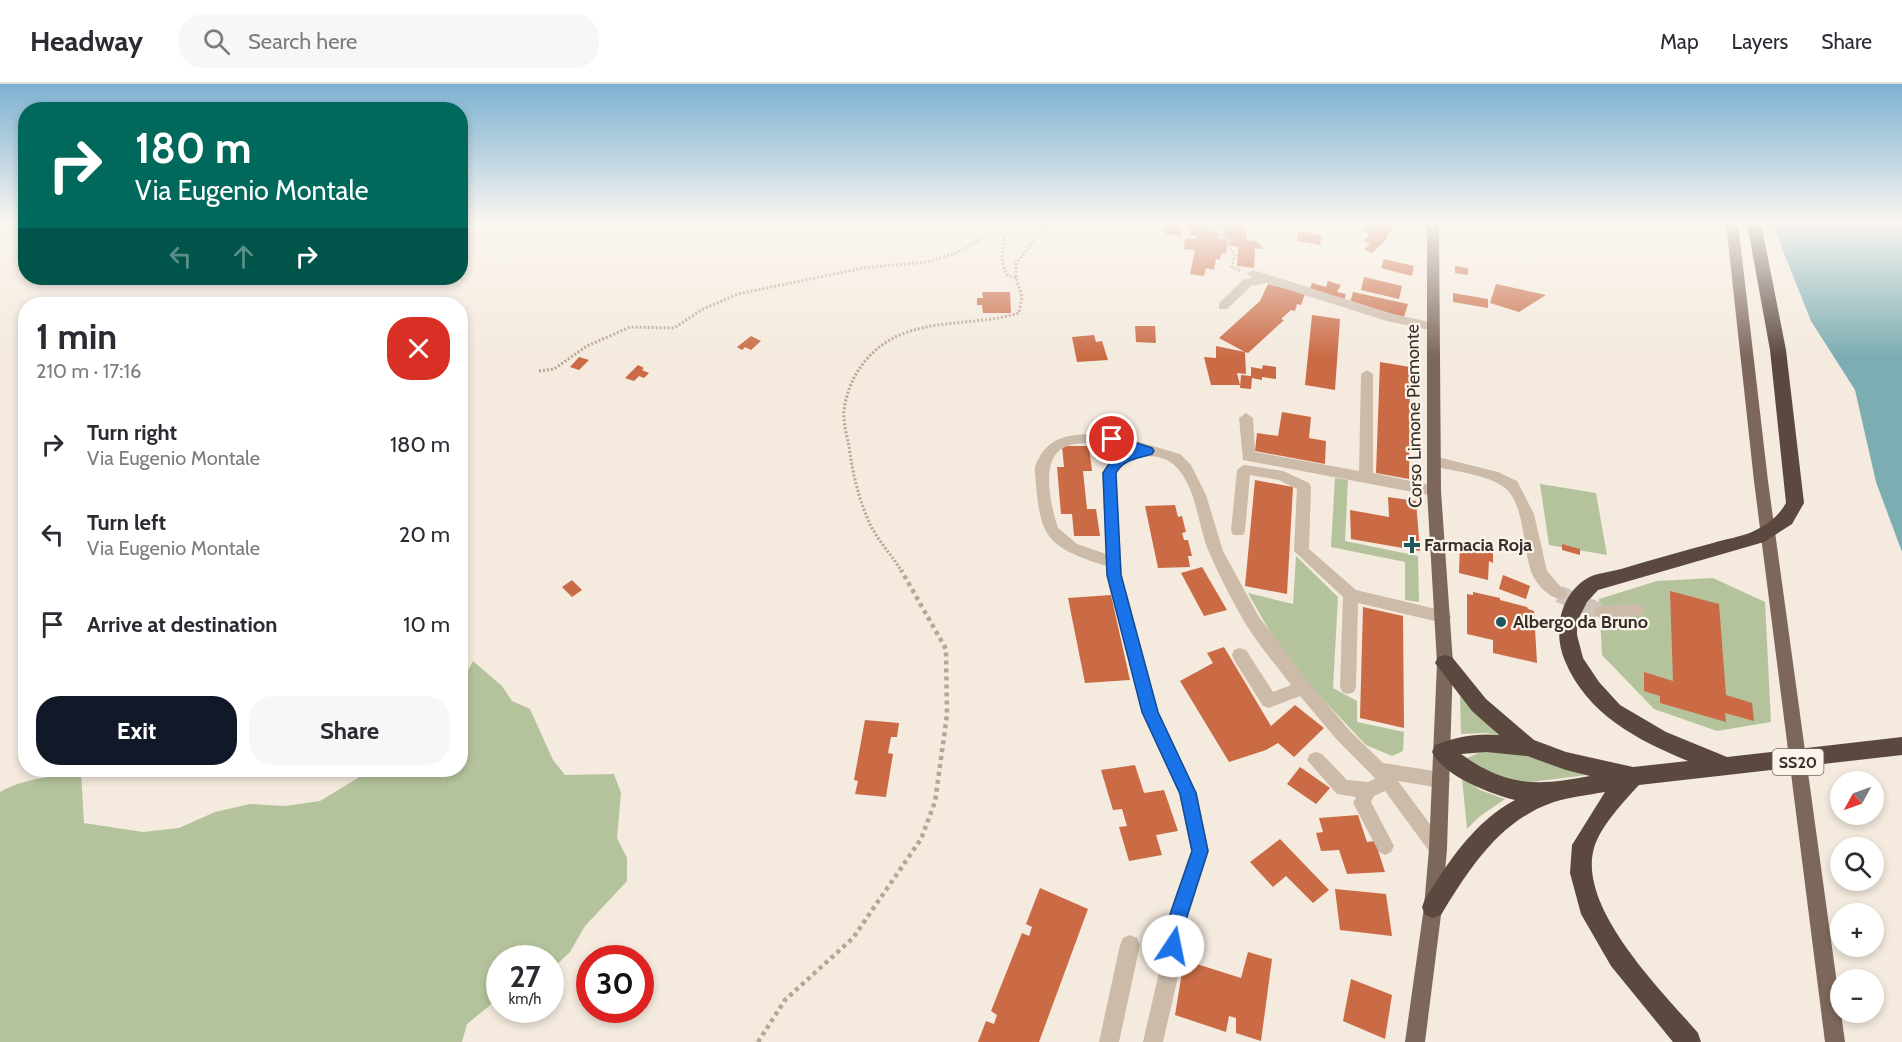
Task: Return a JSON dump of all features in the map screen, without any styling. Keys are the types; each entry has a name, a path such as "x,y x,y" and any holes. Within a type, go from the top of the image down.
{"highway":[{"path":"1725,766 1663,741 1619,716 1580,674 1566,635 1571,609 1579,596 1592,584 1624,573 1758,537 1786,519 1795,503 1778,350 1762,268"},
{"path":"1445,663 1479,705 1527,747"},
{"path":"1442,752 1462,746 1486,743 1527,747 1566,761 1634,776"},
{"path":"1433,907 1461,861 1492,828 1515,811 1553,793 1634,776 1902,746"},
{"path":"1442,752 1473,775 1498,786 1524,792 1553,793"},
{"path":"1634,776 1608,803 1582,845 1581,873 1592,914 1618,958 1689,1042"}],"main road":[{"name":"Corso Limone Piemonte","path":"1433,268 1434,491 1445,663 1438,849 1433,907"},
{"name":"SS20","path":"1737,268 1761,482 1835,1042"},
{"path":"1415,1042 1433,907"}],"street":[{"path":"1253,274 1391,318 1434,327"},
{"path":"1223,306 1246,283 1267,279"},
{"path":"1366,477 1367,374"},
{"path":"1246,418 1248,456 1434,491"},
{"path":"1113,562 1083,554 1052,531 1041,467 1051,449 1063,441 1112,439 1175,458 1186,469 1199,495 1216,551 1254,622 1303,688 1344,736 1383,776 1438,849"},
{"path":"1148,451 1126,456 1115,464 1109,473 1114,575 1150,712 1188,793 1200,851 1174,929 1171,964 1153,1042"},
{"path":"1434,461 1498,477 1512,485 1527,514 1540,574 1559,594"},
{"path":"1238,531 1244,470 1264,471 1293,478 1304,487 1301,551 1351,595 1443,616"},
{"path":"1348,687 1351,595"},
{"path":"1601,612 1638,610"},
{"path":"1240,655 1269,701 1303,688"},
{"path":"1316,760 1343,788 1368,790"},
{"path":"1385,846 1362,803 1368,790 1383,776 1441,780"},
{"path":"1109,1042 1130,945"}],"path":[{"path":"539,371 554,369 587,346 630,327 674,328 703,309 738,294 866,268"},
{"path":"1004,268 1008,276 1016,278"},
{"path":"758,1042 785,1000 853,938 921,839 935,802 940,769 947,715 946,649 918,598 870,525 854,485 844,412 851,383 867,357 880,346 902,334 937,324 998,320 1019,313 1022,297 1016,278 1016,268"},
{"path":"1234,268 1253,274"}],"green space":[{"path":"1335,478 1348,480 1345,541 1418,556 1419,602 1405,600 1405,562 1331,547"},
{"path":"1540,484 1596,493 1607,555 1549,545"},
{"path":"1296,556 1338,597 1333,688 1357,701 1357,722 1404,732 1403,751 1392,756 1366,745 1316,692 1274,639 1248,593 1293,604"},
{"path":"1713,578 1765,602 1771,722 1717,731 1654,709 1602,655 1599,599 1657,581"},
{"path":"473,661 502,686 512,701 530,709 553,760 565,775 614,774 621,793 617,838 627,858 627,881 585,926 570,952 564,958 564,945 486,945 486,1009 467,1024 462,1042 0,1042 0,792 29,781 50,777 81,777 84,823 143,832 179,828 215,812 250,804 285,806 320,801 359,777 468,777 468,671"},
{"path":"1460,696 1498,735 1461,734"},
{"path":"1485,750 1517,753 1587,775 1531,782 1497,777 1467,758"},
{"path":"1462,778 1480,790 1505,799 1479,817 1467,829"}],"water":[{"path":"1790,268 1902,268 1902,552 1876,482 1855,390 1811,321"}],"building":[{"path":"1191,268 1214,268 1214,270 1206,268 1204,276 1190,274"},
{"path":"1381,268 1414,268 1412,276"},
{"path":"1455,268 1468,268 1468,275 1455,273"},
{"path":"1364,277 1402,286 1399,299 1361,290"},
{"path":"1328,281 1341,285 1337,292 1346,294 1344,301 1309,291 1312,283 1326,287"},
{"path":"1268,284 1305,294 1301,305 1297,304 1295,311 1291,310 1281,319 1284,320 1248,353 1219,338 1260,301"},
{"path":"1496,284 1546,295 1519,312 1490,303"},
{"path":"982,292 1010,292 1011,313 983,313 982,305 977,305 977,298 983,298"},
{"path":"1353,292 1408,304 1404,317 1350,303"},
{"path":"1453,293 1488,299 1488,308 1453,302"},
{"path":"1312,315 1340,319 1335,390 1305,385"},
{"path":"1135,326 1155,326 1156,343 1136,342"},
{"path":"1094,335 1096,342 1102,341 1108,360 1077,362 1072,337"},
{"path":"751,336 761,341 751,350 745,347 742,350 737,347"},
{"path":"1216,346 1245,352 1246,374 1237,373 1240,385 1211,385 1204,357 1216,358"},
{"path":"579,357 589,360 579,370 570,367"},
{"path":"1380,362 1410,367 1409,479 1376,473"},
{"path":"638,365 649,373 644,378 639,376 634,381 625,378"},
{"path":"1263,365 1276,367 1276,379 1252,378 1251,389 1240,388 1241,375 1251,376 1251,367 1262,369"},
{"path":"1282,412 1311,417 1309,438 1326,441 1325,464 1255,451 1257,433 1278,436"},
{"path":"1062,446 1089,446 1092,471 1083,471 1087,509 1096,509 1100,536 1074,536 1072,514 1061,514 1057,467 1064,467"},
{"path":"1255,480 1293,487 1287,594 1245,586"},
{"path":"1388,497 1416,501 1420,551 1351,539 1350,510 1389,517"},
{"path":"1175,505 1178,517 1182,516 1186,532 1182,533 1184,540 1188,540 1192,556 1188,556 1190,567 1158,568 1145,506"},
{"path":"1460,544 1474,548 1474,544 1493,548 1493,563 1489,561 1488,580 1459,573"},
{"path":"1562,544 1580,549 1580,555 1562,550"},
{"path":"1202,567 1227,610 1204,616 1181,573"},
{"path":"1503,575 1530,586 1526,599 1499,589"},
{"path":"572,580 582,590 572,597 562,587"},
{"path":"1670,591 1719,604 1726,695 1752,703 1754,721 1725,713 1726,722 1660,703 1660,696 1644,691 1644,672 1673,681"},
{"name":"Albergo da Bruno","path":"1473,592 1500,598 1500,600 1534,611 1537,663 1493,653 1493,640 1467,634 1467,594 1473,595"},
{"path":"1111,595 1130,680 1085,683 1068,598"},
{"path":"1363,607 1403,616 1404,728 1360,718"},
{"path":"1224,647 1271,726 1295,705 1324,728 1294,757 1278,743 1266,750 1229,762 1180,681 1213,663 1207,653"},
{"path":"865,720 899,723 897,737 891,737 888,753 893,754 886,797 855,794 858,781 854,780"},
{"path":"1135,765 1144,793 1164,790 1178,831 1156,835 1162,855 1129,861 1119,827 1127,826 1122,809 1113,810 1101,770"},
{"path":"1300,767 1330,788 1316,804 1287,784"},
{"path":"1358,815 1367,842 1375,841 1385,872 1347,874 1339,850 1321,851 1316,833 1323,832 1319,818"},
{"path":"1280,839 1329,890 1313,903 1286,876 1273,887 1250,862"},
{"path":"1040,888 1088,909 1039,1042 978,1042 986,1021 994,1024 997,1015 991,1011 1022,933 1029,936 1032,927 1026,924"},
{"path":"1335,889 1386,894 1392,936 1340,930"},
{"path":"1248,952 1272,959 1261,1041 1236,1033 1236,1018 1229,1016 1226,1032 1175,1015 1184,960 1241,978"},
{"path":"1351,979 1392,995 1385,1039 1343,1021"}],"tunnel":[{"path":"1559,594 1601,612"}],"place":[{"name":"Farmacia Roja","path":"1412,545"},
{"name":"Albergo da Bruno","path":"1501,622"}],"route":[{"path":"1112,439 1148,451 1126,456 1115,464 1109,473 1114,575 1150,712 1188,793 1200,851 1174,929 1173,946"}]}
